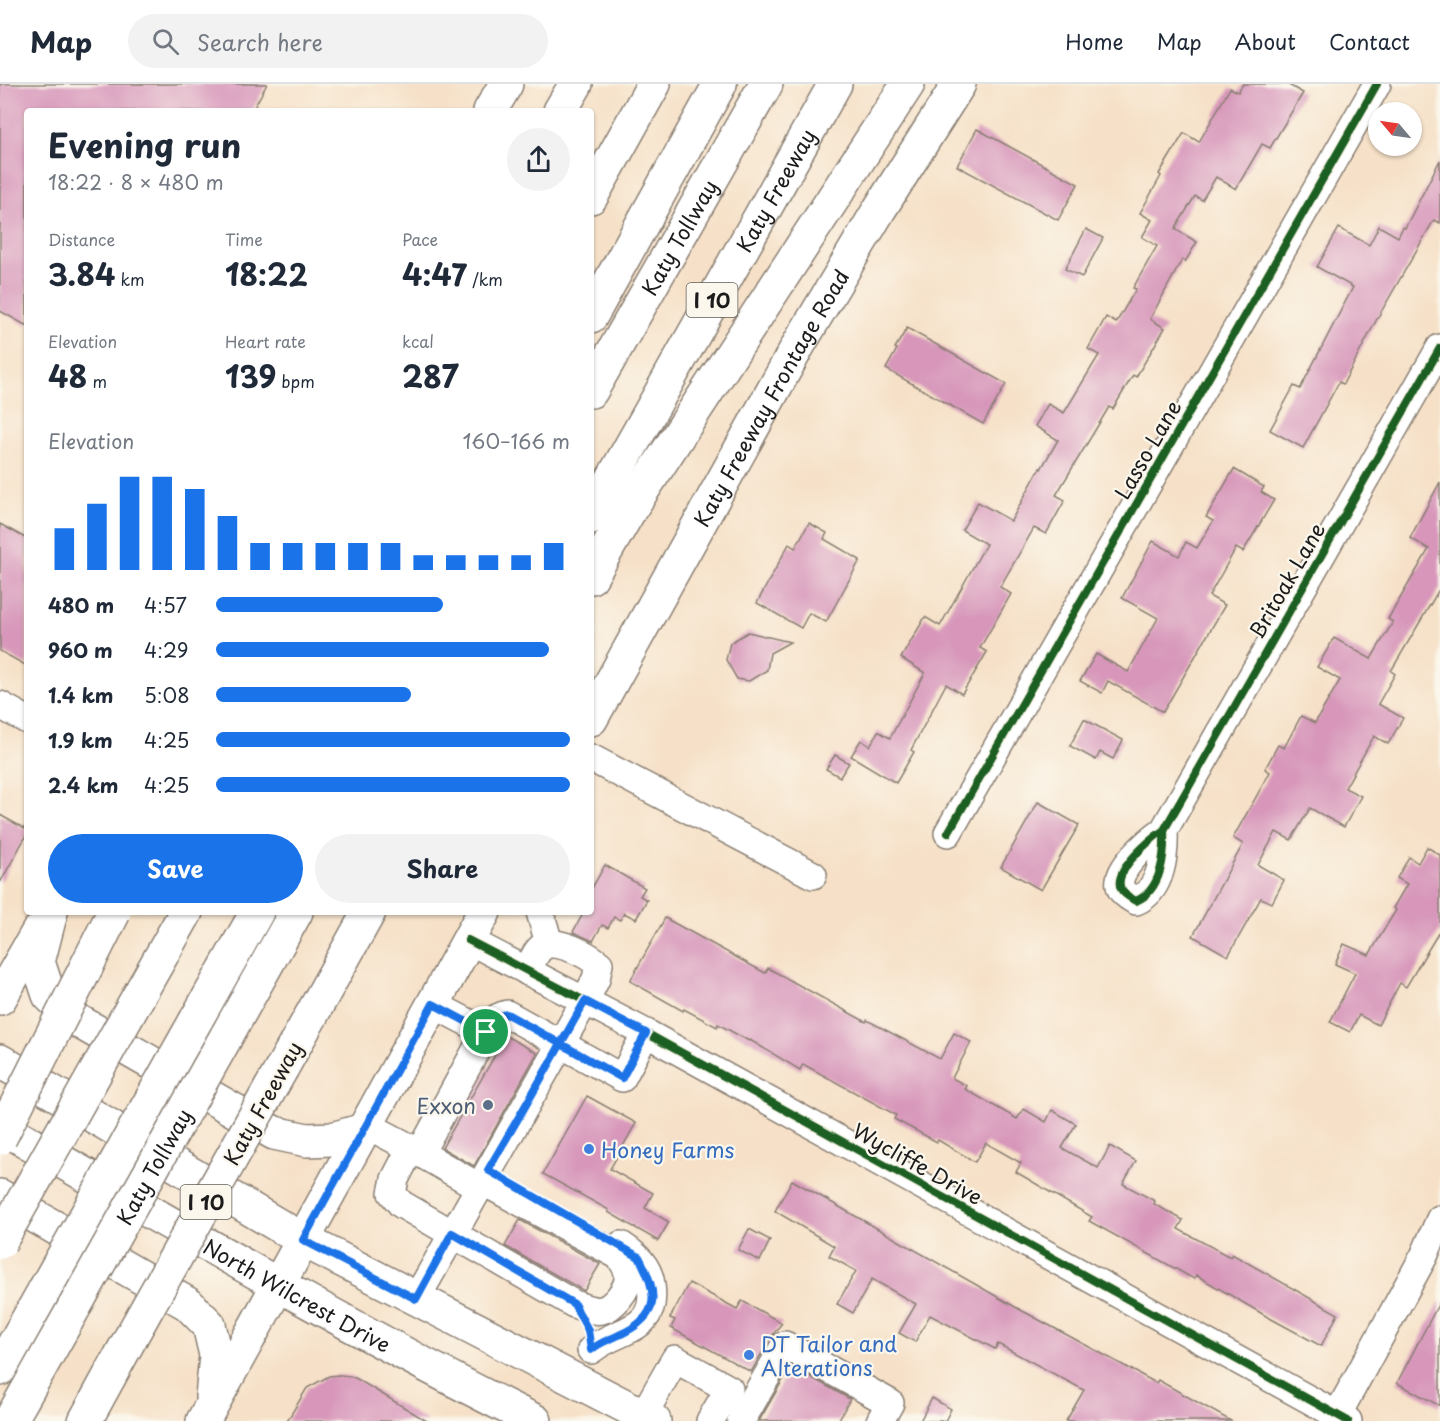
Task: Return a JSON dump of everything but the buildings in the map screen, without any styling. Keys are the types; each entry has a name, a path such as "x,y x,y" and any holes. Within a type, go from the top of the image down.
{"main road":[{"path":"492,108 506,84"},
{"path":"563,108 576,84"},
{"path":"579,108 591,84"},
{"path":"594,192 654,84"},
{"name":"Katy Tollway","path":"594,311 720,84"},
{"name":"Katy Tollway","path":"594,387 766,84"},
{"name":"Katy Freeway","path":"594,512 835,84"},
{"path":"594,572 629,511 908,84"},
{"name":"Katy Freeway Frontage Road","path":"594,714 799,344 884,202 959,84"},
{"path":"0,998 48,915"},
{"path":"49,915 38,962 49,995 71,1017 274,1132 307,1140 332,1139 365,1127"},
{"path":"0,1138 112,915"},
{"path":"0,1242 184,915"},
{"name":"Katy Tollway","path":"0,1369 255,915"},
{"name":"Katy Tollway","path":"10,1421 294,915"},
{"name":"Katy Freeway","path":"85,1421 367,915"},
{"path":"207,1413 482,915"},
{"path":"0,1061 303,1240 645,1419"},
{"name":"North Wilcrest Drive","path":"0,1126 462,1385 535,1421"},
{"path":"0,1197 188,1304 209,1324 216,1355 207,1413"}],"street":[{"name":"Lasso Lane","path":"948,833 1377,84"},
{"name":"Britoak Lane","path":"1164,830 1440,348"},
{"path":"0,705 24,718"},
{"path":"594,760 813,875"},
{"path":"541,915 549,943"},
{"name":"Wycliffe Drive","path":"468,940 646,1033 1340,1419"},
{"path":"416,1299 585,1001 596,979 599,964 562,944 549,943 540,948 528,972"},
{"path":"433,1004 486,1032"},
{"path":"483,1180 619,1256 626,1267 627,1274 626,1286 617,1299 604,1310 583,1307 401,1204 392,1193 395,1179 416,1150 491,1022 497,1017 507,1014 622,1078 646,1033"},
{"path":"365,1127 483,1180 639,1257 651,1278 653,1298 650,1312 632,1328 618,1336 603,1340 591,1350 575,1381"},
{"path":"1340,1419 1424,1256 1440,1219"},
{"path":"583,1307 591,1350"},
{"path":"741,1421 785,1345 890,1403 880,1421"},
{"path":"645,1419 675,1359 729,1389 710,1421"}],"cycle path":[{"path":"948,833 1377,84"},
{"path":"1164,830 1164,850 1157,880 1145,896 1136,901 1121,889 1122,873 1134,856 1164,830 1440,348"},
{"path":"468,940 646,1033 1348,1421"}],"place":[{"name":"Exxon","path":"488,1105"},
{"name":"Honey Farms","path":"589,1149"},
{"name":"DT Tailor and Alterations","path":"749,1355"}],"route":[{"path":"486,1032 433,1004 303,1240 416,1299 452,1233 574,1304 588,1330 591,1350 603,1340 618,1336 632,1328 650,1312 653,1298 651,1278 639,1257 488,1170 528,1102 561,1043 585,1001 646,1033 622,1078 561,1043 517,1018 507,1014 491,1022 486,1032"}]}
